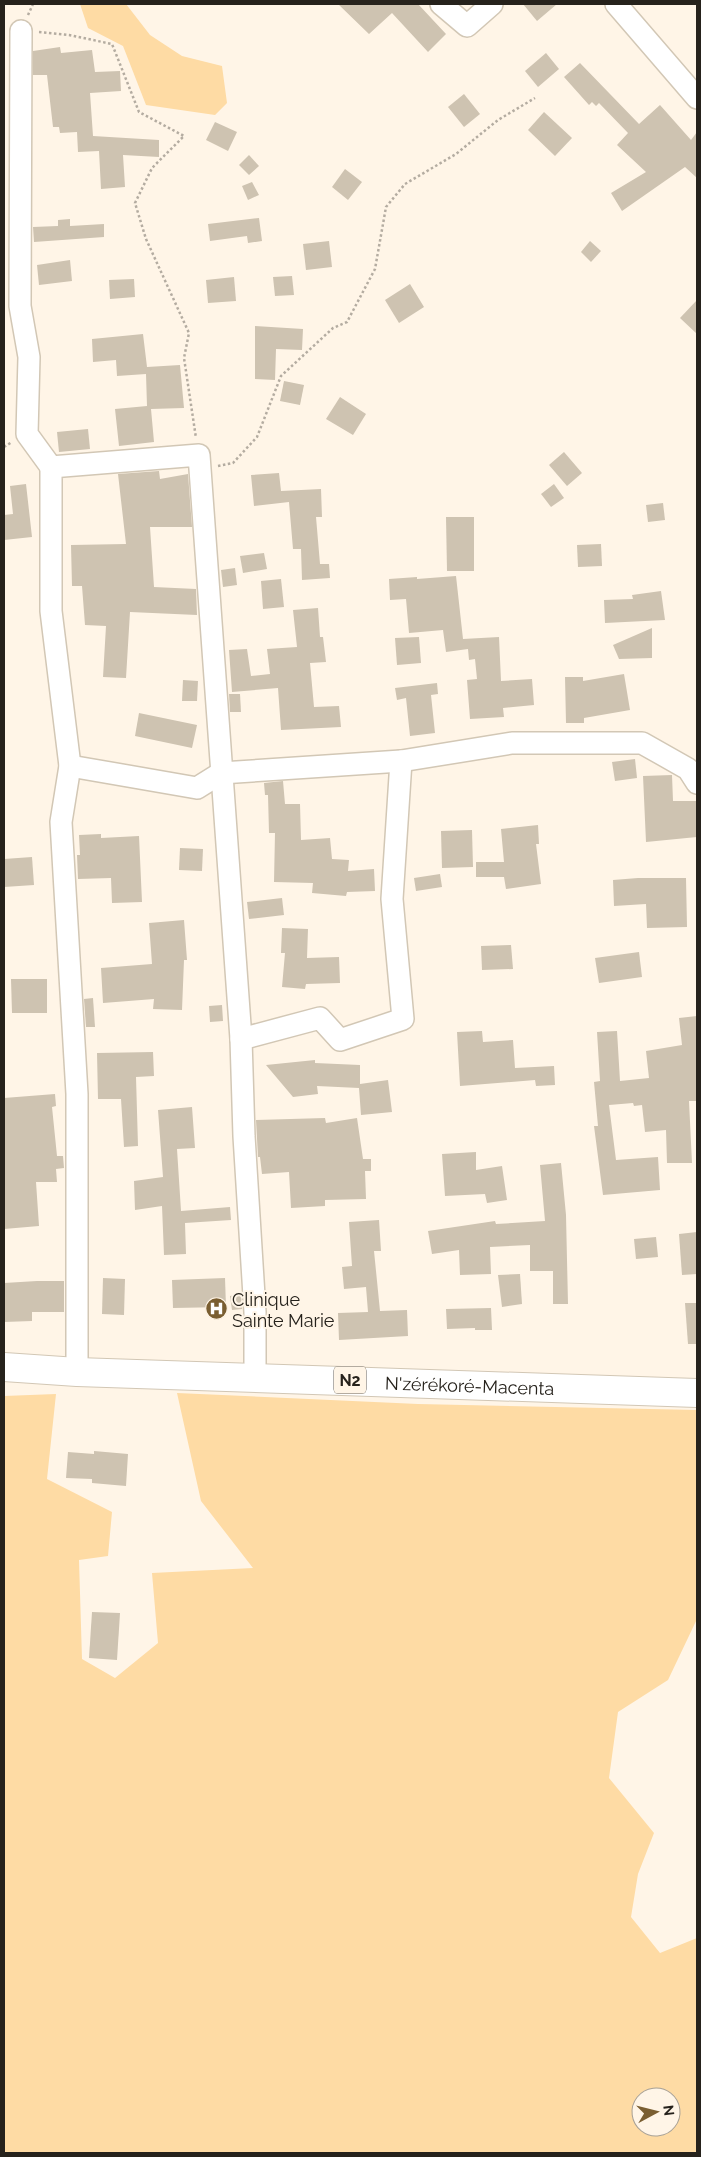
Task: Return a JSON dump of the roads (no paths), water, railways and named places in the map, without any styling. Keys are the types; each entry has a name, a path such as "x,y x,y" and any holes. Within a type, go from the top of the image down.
{"highway":[{"name":"N'zérékoré-Macenta","path":"4,1367 77,1372 697,1392"}],"street":[{"path":"442,4 467,26 492,4"},
{"path":"616,4 697,98"},
{"path":"21,31 20,306 29,357 27,434 51,467 51,611 70,766 61,822 77,1094 77,1372"},
{"path":"51,467 199,462 242,1039 244,1136 255,1312 255,1377"},
{"path":"70,766 197,788 221,773 401,761 512,743 642,743 688,770 697,783"},
{"path":"242,1039 320,1018 340,1040 403,1020 392,899 401,761"}],"place":[{"name":"Clinique Sainte Marie","path":"216,1309"}]}
